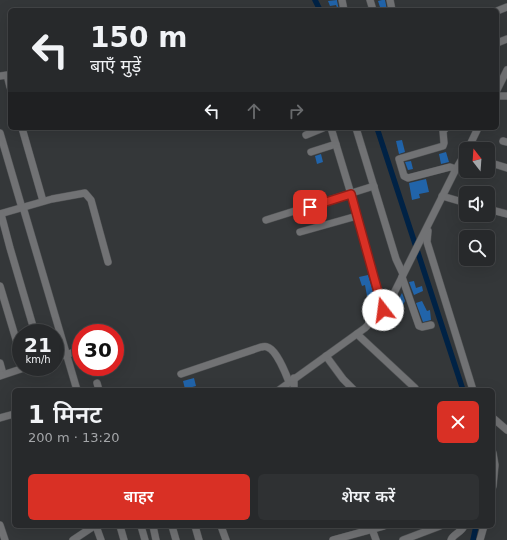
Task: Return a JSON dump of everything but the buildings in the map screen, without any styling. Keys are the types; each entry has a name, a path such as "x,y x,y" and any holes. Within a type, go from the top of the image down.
{"street":[{"path":"499,86 507,70"},
{"path":"0,76 7,75 8,79"},
{"path":"23,130 44,201"},
{"path":"306,135 318,130"},
{"path":"332,130 383,310"},
{"path":"357,130 396,259 419,326 422,327 430,325"},
{"path":"444,130 443,146 402,158 399,162 404,176 408,178 450,166 456,169"},
{"path":"471,142 477,130"},
{"path":"0,133 76,388"},
{"path":"311,152 336,144"},
{"path":"282,388 356,334 383,310 414,256 442,196 459,164"},
{"path":"495,164 507,168"},
{"path":"266,220 374,186"},
{"path":"32,324 1,214 44,201 81,193 88,195 91,200 108,262"},
{"path":"442,196 459,201"},
{"path":"495,211 507,214"},
{"path":"300,232 357,216"},
{"path":"429,225 427,242 472,388"},
{"path":"0,286 12,326"},
{"path":"356,334 415,388"},
{"path":"181,374 267,347 272,349 276,355 292,380 294,388"},
{"path":"66,355 72,353"},
{"path":"326,356 343,379 352,388"},
{"path":"0,363 2,375 12,372"},
{"path":"0,418 12,415"},
{"path":"495,420 507,430"},
{"path":"0,525 5,540"},
{"path":"73,540 92,528"},
{"path":"96,528 101,540"},
{"path":"121,528 124,540"},
{"path":"142,528 145,540"},
{"path":"153,528 156,540"},
{"path":"173,528 176,540"},
{"path":"195,528 199,540"},
{"path":"222,528 226,540"},
{"path":"333,540 376,528"},
{"path":"403,540 435,528"},
{"path":"452,540 453,536 460,532 463,528"},
{"path":"480,540 483,528"},
{"path":"372,529 376,540"}],"waterway":[{"path":"315,0 319,8"},
{"path":"378,130 462,388"},
{"path":"473,540 476,528"}],"route":[{"path":"310,207 351,194 383,310"}]}
